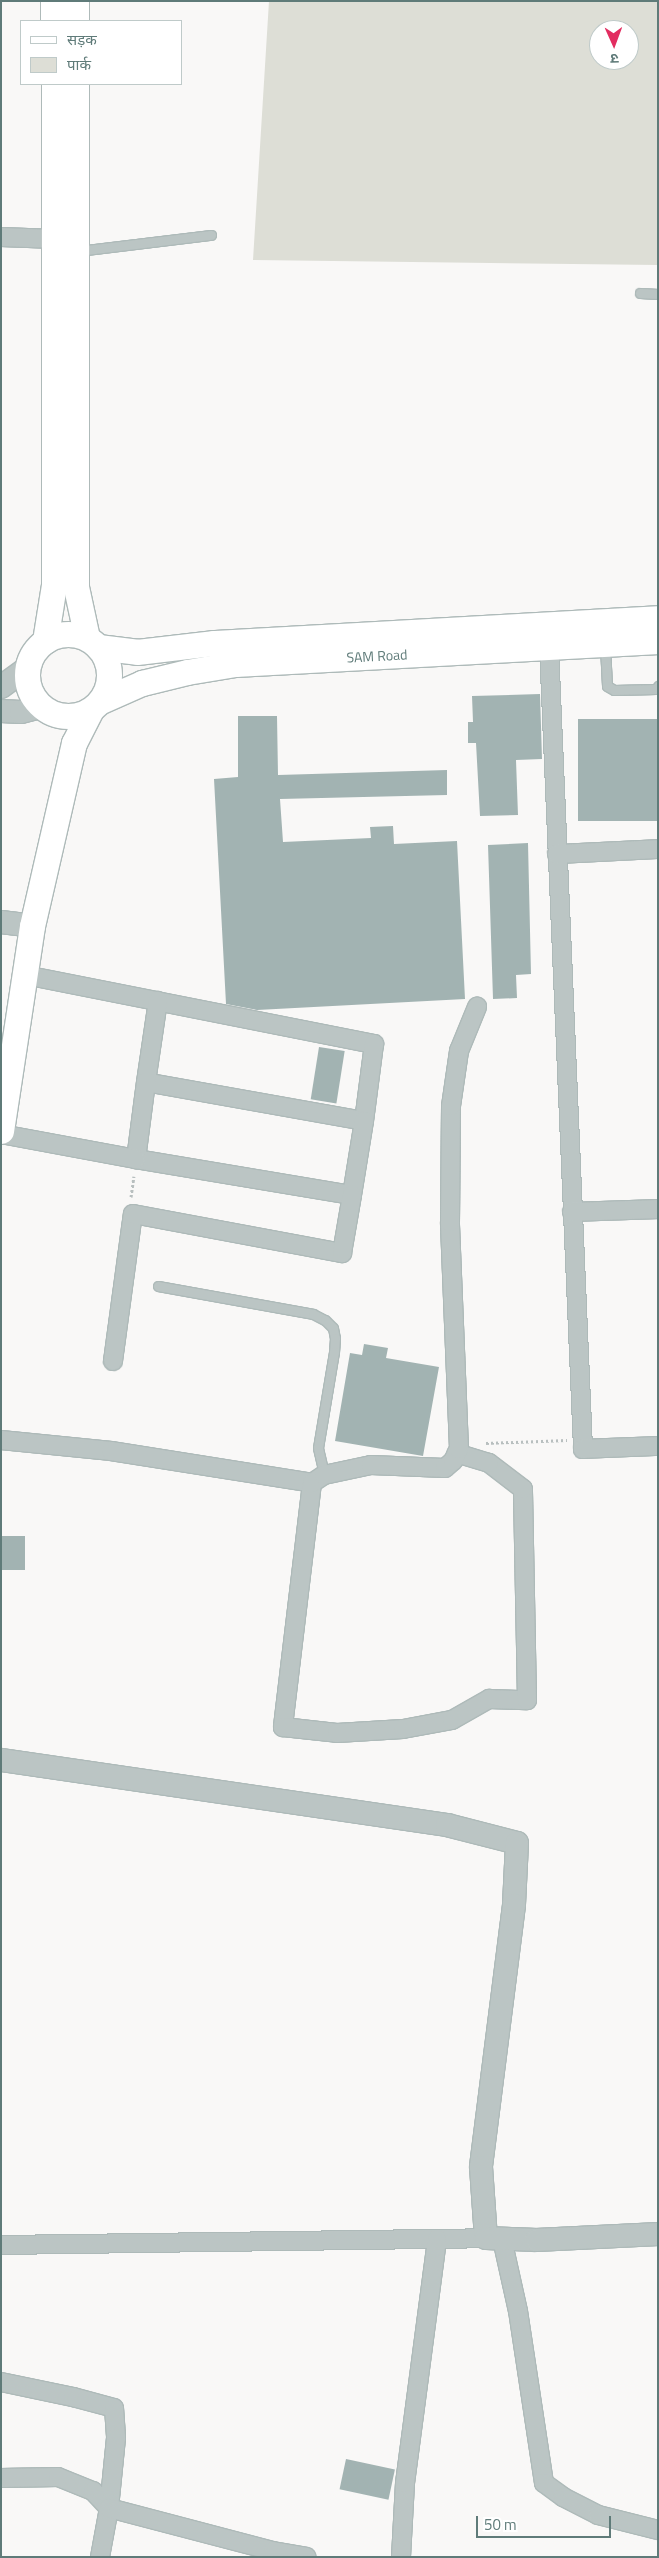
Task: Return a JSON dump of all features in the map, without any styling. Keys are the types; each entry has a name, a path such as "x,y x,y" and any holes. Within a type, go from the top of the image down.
{"main road":[{"path":"53,1 53,20"},
{"path":"76,1 76,20"},
{"path":"1,1133 32,926 74,743 110,679 109,667 92,643 76,587 65,245 54,85"},
{"path":"44,641 54,585 65,245 76,85"},
{"path":"74,743 71,731 65,723 41,707 32,696 27,682 27,668 32,655 44,641 63,634 75,634 92,643 137,652 214,643 658,618"},
{"name":"SAM Road","path":"96,705 142,683 186,672 235,664 658,641"},
{"path":"41,707 66,717 79,715 96,705"}],"street":[{"path":"1,237 65,245"},
{"path":"549,647 583,1449 658,1446"},
{"path":"1,687 27,668"},
{"path":"1,711 21,712 41,707"},
{"path":"557,854 658,849"},
{"path":"1,922 32,926"},
{"path":"25,975 374,1044 364,1121 342,1253 133,1214 113,1361"},
{"path":"136,1159 158,1001"},
{"path":"1,1440 111,1451 318,1479 371,1465 445,1468 458,1449 450,1222 451,1106 459,1051 477,1007"},
{"path":"146,1082 364,1121"},
{"path":"1,1133 136,1159 352,1195"},
{"path":"572,1212 658,1209"},
{"path":"318,1479 283,1727 338,1733 403,1729 452,1720 489,1700 527,1700 523,1489 488,1463 458,1449"},
{"path":"1,1760 447,1825 517,1842 514,1905 481,2167 494,2238 518,2311 544,2483 563,2497 598,2515 658,2530"},
{"path":"1,2244 494,2238 537,2240 658,2234"},
{"path":"401,2557 405,2483 437,2239"},
{"path":"1,2382 74,2396 114,2408 116,2438 109,2508 100,2557"},
{"path":"1,2478 58,2477 93,2492 109,2508 273,2554 306,2557"}],"lane":[{"path":"65,245 211,235"},
{"path":"640,293 658,294"},
{"path":"605,644 607,686 614,690 656,689 658,686"},
{"path":"158,1286 313,1314 325,1320 333,1328 335,1338 334,1352 318,1448 318,1479"}],"path":[{"path":"133,1214 130,1208 136,1159"},
{"path":"458,1449 582,1440"}],"green space":[{"path":"269,1 658,1 658,265 253,260"}],"building":[{"path":"540,694 542,759 516,760 518,815 480,816 476,743 468,743 468,722 473,722 472,696"},
{"path":"238,716 277,716 278,775 447,770 447,795 280,799 283,842 371,838 370,827 393,826 394,844 457,841 465,999 257,1010 226,1004 214,779 238,777"},
{"path":"578,719 658,719 658,821 578,821"},
{"path":"528,843 531,974 516,975 517,998 493,999 488,845"},
{"path":"319,1047 345,1051 336,1103 311,1099"},
{"path":"364,1344 388,1348 386,1358 439,1367 423,1456 335,1441 350,1353 362,1355"},
{"path":"1,1536 25,1536 25,1570 1,1570"},
{"path":"346,2459 395,2469 388,2500 340,2489"}]}
